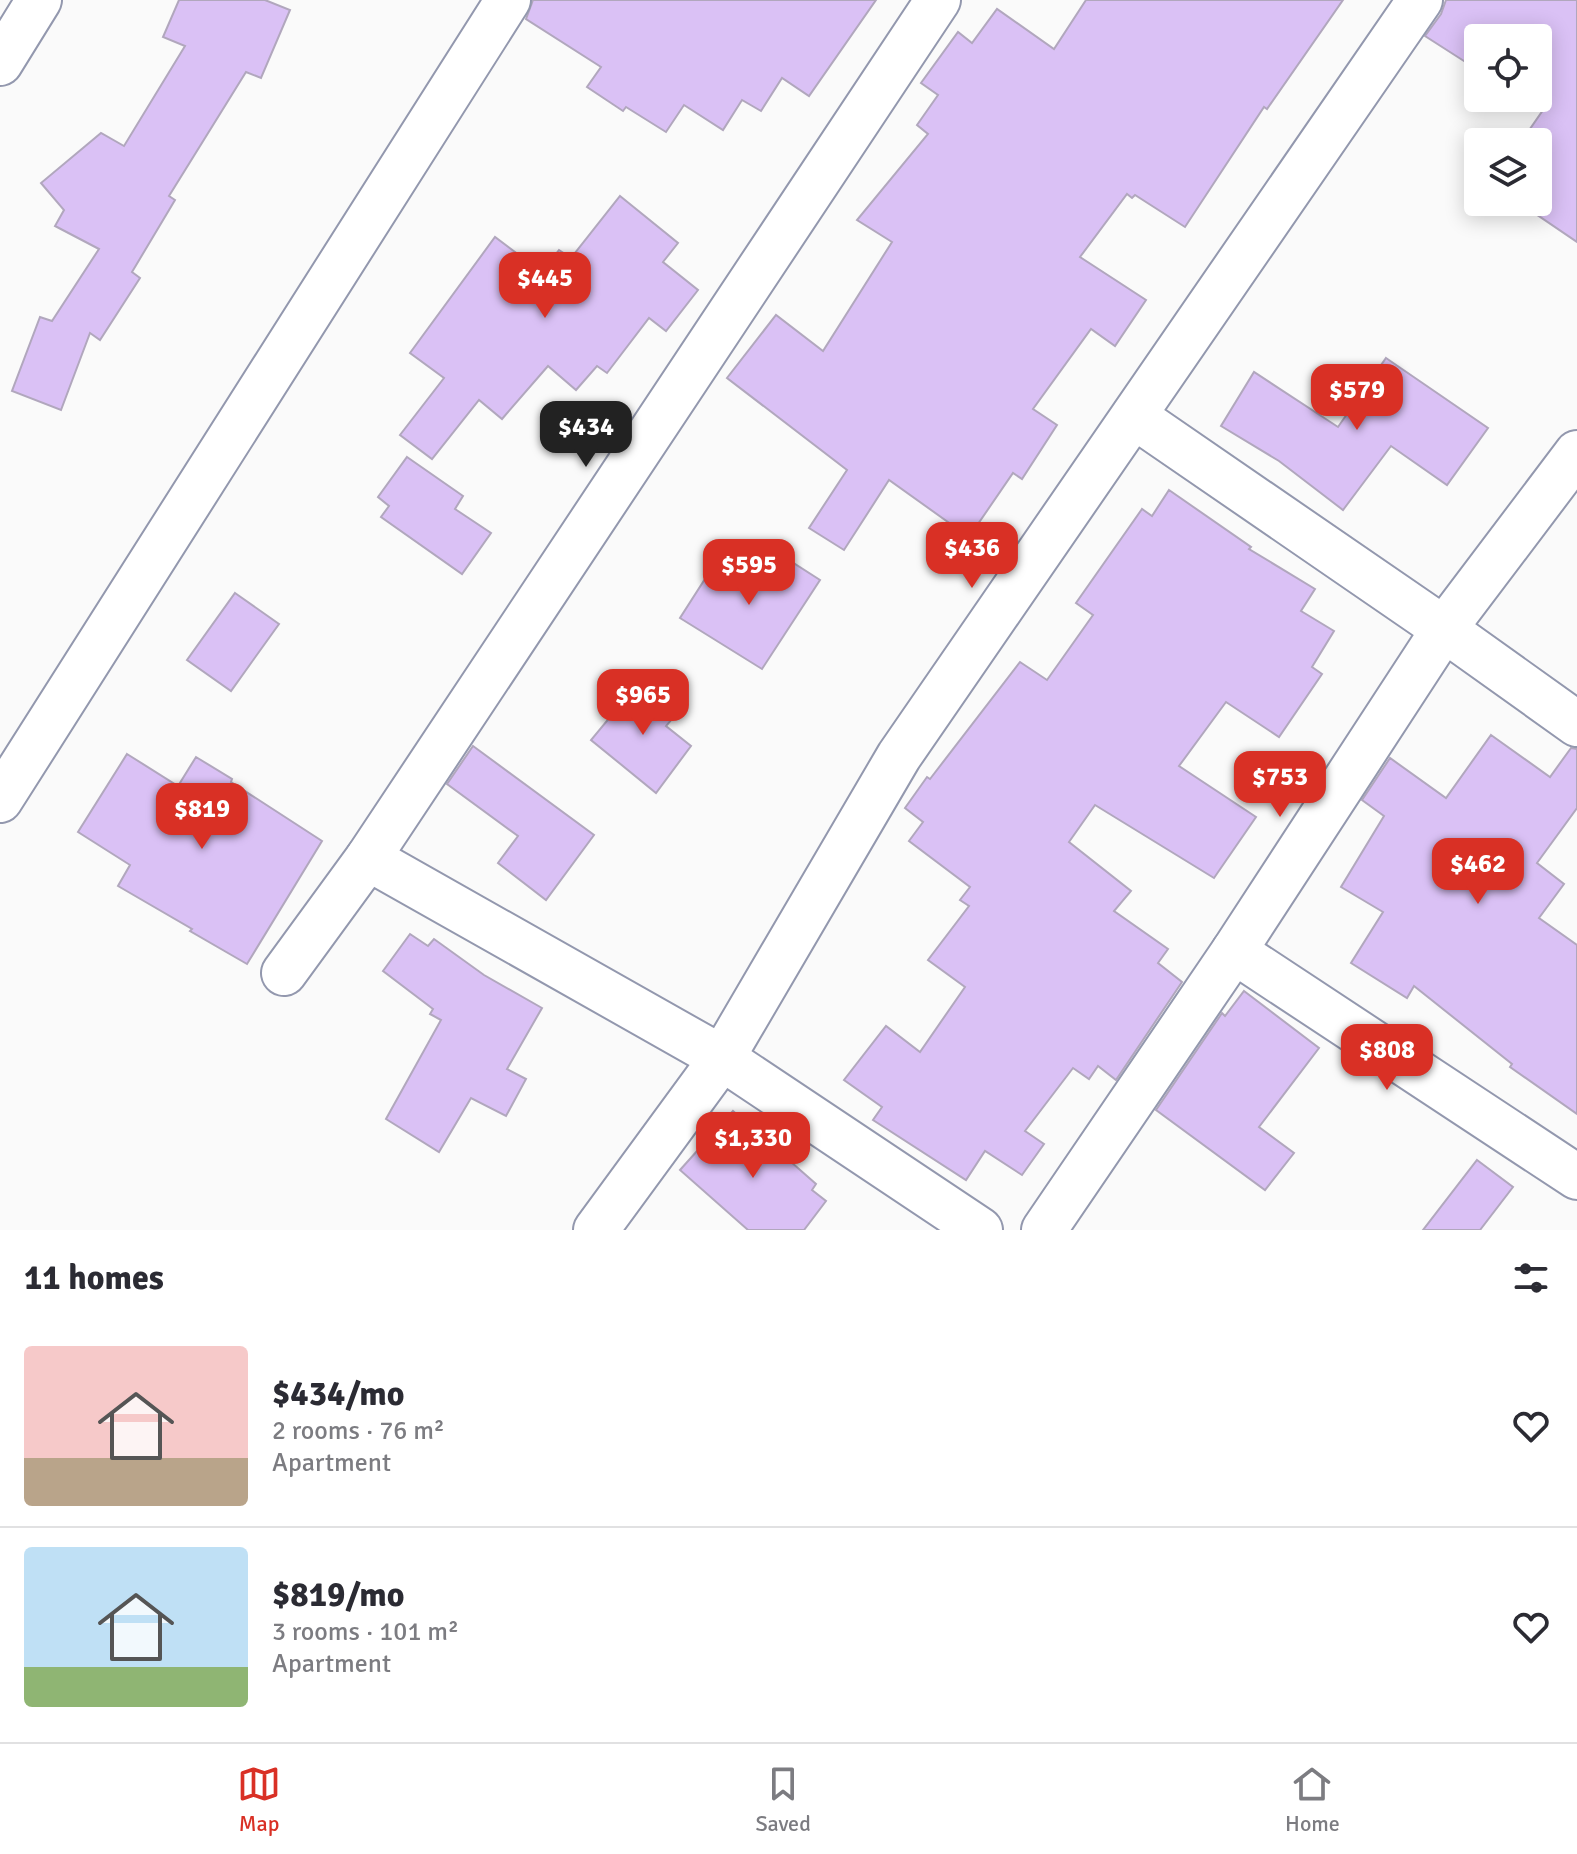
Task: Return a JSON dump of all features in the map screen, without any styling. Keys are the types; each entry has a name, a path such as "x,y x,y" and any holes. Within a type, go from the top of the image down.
{"street":[{"path":"0,63 39,0"},
{"path":"0,800 508,0"},
{"path":"284,973 368,858 938,0"},
{"path":"596,1230 722,1058 899,756 1420,0"},
{"path":"1134,416 1577,724"},
{"path":"1044,1230 1234,951 1444,629 1577,453"},
{"path":"368,858 722,1058 980,1230"},
{"path":"1234,951 1577,1177"}],"building":[{"path":"179,0 265,0 290,10 261,78 246,72 169,196 175,200 132,272 140,278 100,340 90,333 61,410 12,391 40,317 52,321 99,249 55,226 64,210 41,183 101,133 124,146 185,46 163,37"},
{"path":"533,0 876,0 809,96 782,78 761,111 742,100 723,130 684,105 666,132 626,107 623,111 587,87 601,67 526,19"},
{"path":"1086,0 1343,0 1267,109 1264,107 1185,227 1135,195 1132,198 1127,194 1080,257 1146,300 1115,346 1091,329 1033,409 1057,425 1022,479 1013,473 969,537 889,480 844,550 809,528 847,470 727,378 776,315 823,351 892,242 857,220 928,134 917,125 938,95 921,83 958,32 972,43 997,9 1054,49"},
{"path":"1446,0 1577,0 1577,242 1539,216 1552,216 1552,128 1531,128 1542,112 1552,112 1552,24 1464,24 1464,61 1425,36 1441,14"},
{"path":"620,196 678,243 663,262 698,290 666,331 649,318 607,373 597,366 576,390 548,366 502,419 479,400 432,459 400,435 444,378 410,353 495,237 531,264 533,261 544,269 559,250 571,258"},
{"path":"1386,358 1488,428 1447,485 1391,446 1343,510 1279,461 1221,426 1254,372 1338,427"},
{"path":"407,457 463,496 455,509 491,533 462,574 381,517 389,506 378,497"},
{"path":"1169,490 1251,547 1249,549 1315,589 1301,611 1334,631 1312,667 1322,674 1279,737 1226,702 1179,766 1256,817 1214,878 1095,805 1069,842 1131,891 1114,911 1168,949 1158,963 1182,982 1116,1080 1098,1066 1089,1079 1073,1068 1025,1131 1044,1144 1022,1175 985,1151 966,1180 873,1120 882,1107 844,1080 886,1026 920,1052 965,987 928,960 969,906 960,900 970,887 909,841 923,822 905,808 1020,662 1047,680 1093,615 1076,603 1142,509 1152,516"},
{"path":"721,554 767,583 784,557 820,580 762,669 680,618"},
{"path":"235,593 279,624 231,691 187,660"},
{"path":"640,681 678,712 666,726 691,746 656,793 591,740"},
{"path":"1491,735 1550,777 1571,748 1577,749 1577,808 1537,863 1564,884 1539,918 1577,945 1577,1114 1510,1067 1512,1064 1414,986 1407,998 1351,963 1383,912 1341,887 1384,816 1362,800 1390,758 1446,798"},
{"path":"473,746 594,835 546,900 498,863 518,836 447,784"},
{"path":"127,754 178,786 196,757 322,841 247,964 118,886 130,865 78,832"},
{"path":"410,934 428,946 434,939 484,975 542,1008 507,1069 526,1079 506,1116 471,1098 439,1152 386,1119 441,1020 430,1014 433,1009 383,971"},
{"path":"1244,991 1319,1048 1259,1127 1294,1153 1265,1190 1156,1110 1222,1013 1225,1016"},
{"path":"733,1111 816,1184 812,1190 826,1201 804,1230 748,1230 680,1170"},
{"path":"1477,1160 1513,1187 1480,1230 1423,1230"}]}
